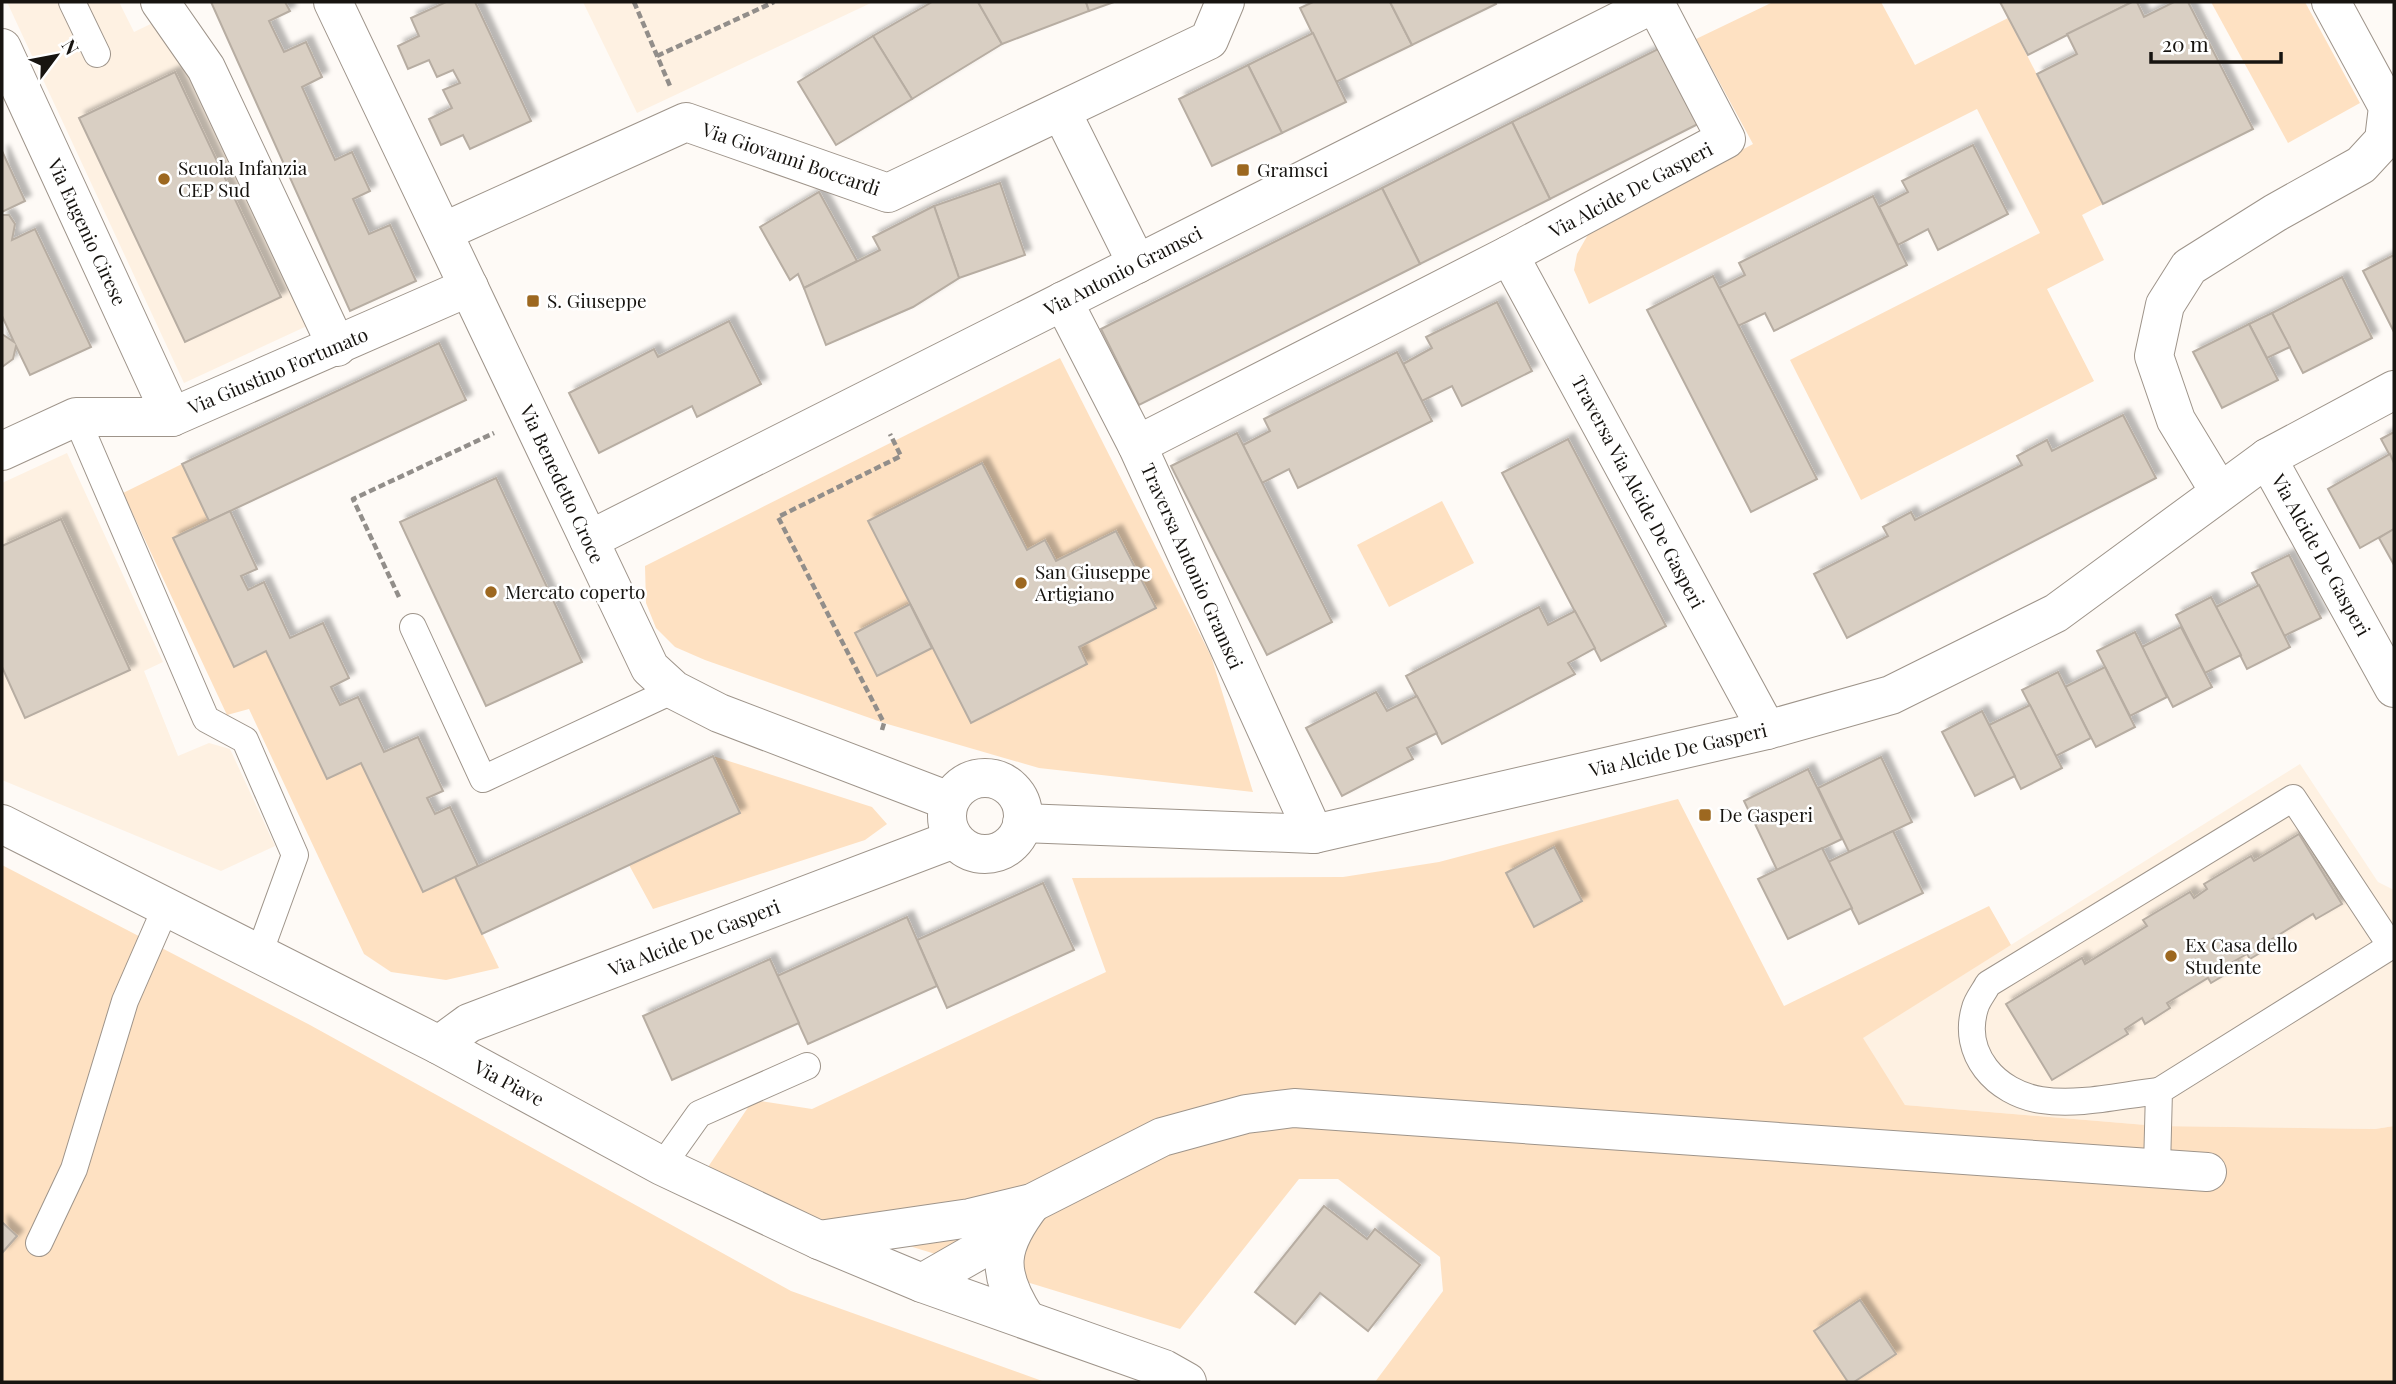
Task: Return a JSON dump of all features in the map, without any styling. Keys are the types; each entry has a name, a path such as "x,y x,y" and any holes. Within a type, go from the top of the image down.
{"street":[{"path":"160,2 206,68 337,347"},
{"name":"Via Benedetto Croce","path":"333,2 650,668 674,690 719,713 949,801"},
{"name":"Via Giovanni Boccardi","path":"443,232 686,122 888,193 1209,40 1225,2"},
{"name":"Via Alcide De Gasperi","path":"1137,445 1509,255 1726,139 1656,2"},
{"name":"Via Antonio Gramsci","path":"589,540 1656,2"},
{"path":"2220,491 2176,420 2154,356 2165,306 2189,267 2274,213 2361,164 2384,140 2388,107 2331,2"},
{"name":"Via Eugenio Cirese","path":"2,48 11,92 172,417"},
{"path":"1061,111 1137,264"},
{"name":"Traversa Via Alcide De Gasperi","path":"1509,255 1767,730"},
{"name":"Via Giustino Fortunato","path":"2,451 76,416 172,417 337,347 468,287"},
{"name":"Traversa Antonio Gramsci","path":"1063,301 1137,445 1314,834"},
{"name":"Via Alcide De Gasperi","path":"1022,823 1314,834 1767,730 1891,695 2056,613 2267,458 2394,390"},
{"name":"Via Alcide De Gasperi","path":"2267,458 2394,688"},
{"path":"981,778 995,779 1017,796 1023,809 1022,823 1012,843 997,853 983,855 965,849 954,839 946,818 949,801 966,782 981,778"},
{"name":"Via Piave","path":"2,824 439,1045 662,1167 819,1240 922,1283 1164,1369 1186,1382"},
{"name":"Via Alcide De Gasperi","path":"439,1045 469,1023 954,839"},
{"path":"922,1283 1021,1217 1162,1137 1246,1114 1294,1108 2207,1172"},
{"path":"819,1240 970,1218 1021,1217"},
{"path":"1021,1217 1004,1262 1009,1293 1026,1319"},
{"path":"922,1283 929,1255 940,1240 946,1232 970,1218"}],"lane":[{"path":"72,2 97,54"},
{"path":"76,416 206,719 245,740 295,855 259,954"},
{"path":"413,627 483,779 674,690"},
{"path":"2293,799 2393,945 2159,1091 2069,1102 2039,1100 2009,1090 1982,1066 1972,1044 1975,1008 1988,984 2293,799"},
{"path":"39,1243 74,1169 125,1001 166,907"},
{"path":"662,1167 699,1114 807,1066"},
{"path":"2157,1167 2159,1091"}],"path":[{"path":"634,2 686,122"},
{"path":"657,55 774,2"},
{"path":"865,688 778,517 901,456 872,397"},
{"path":"413,627 353,499 530,416"}],"shaded area":[{"name":"Scuola Infanzia CEP Sud","path":"7,2 119,2 134,32 163,18 307,326 184,383"},
{"path":"583,2 873,2 637,113"},
{"path":"1773,2 1881,2 1915,65 2008,18 2103,204 2082,215 2104,260 2047,289 2094,381 1861,500 1790,360 2040,233 1977,109 1589,304 1574,270 1577,254 1590,231 1753,144 1696,39"},
{"path":"2211,2 2305,2 2360,103 2288,143"},
{"path":"1060,358 1211,656 1253,792 1039,768 884,723 705,660 675,647 656,628 646,603 645,566"},
{"path":"67,453 163,662 144,671 178,756 209,743 230,749 275,846 221,871 2,780 2,483"},
{"path":"182,464 209,521 173,538 234,667 266,651 327,779 361,763 423,892 455,877 499,968 446,980 391,972 364,954 249,709 227,715 123,493"},
{"path":"1442,501 1474,563 1389,607 1357,545"},
{"path":"713,756 872,807 887,824 865,840 653,909 629,865 739,813"},
{"path":"2300,764 2378,882 2394,890 2394,1126 2375,1129 2158,1126 1905,1105 1862,1038"},
{"path":"1678,799 1784,1006 1989,906 2011,945 1863,1038 1905,1105 2158,1126 2375,1129 2394,1126 2394,1382 1375,1382 1443,1291 1440,1257 1338,1179 1299,1179 1180,1329 769,1203 708,1167 753,1100 812,1109 1106,972 1072,878 1343,877 1439,862"},
{"path":"2,865 310,1025 791,1291 1045,1382 2,1382"}],"building":[{"path":"211,2 285,2 290,11 269,21 284,52 306,42 322,77 302,87 335,160 352,152 370,191 353,199 369,234 390,225 416,281 350,311"},
{"path":"446,2 475,2 531,121 470,149 463,135 441,145 429,119 452,108 443,90 460,83 453,70 437,77 429,60 408,69 398,46 419,36 411,18"},
{"path":"932,2 978,2 1002,44 912,99 873,36"},
{"path":"978,2 1086,2 1089,11 1002,44"},
{"path":"1086,2 1114,2 1089,11"},
{"path":"1313,2 1390,2 1412,45 1336,82 1300,8"},
{"path":"1390,2 1495,2 1496,4 1412,45"},
{"path":"2000,2 2132,2 2028,55"},
{"path":"2137,2 2144,17 2174,2 2188,2 2253,129 2103,204 2037,74 2077,54 2067,34"},
{"path":"1313,33 1346,102 1282,133 1248,65"},
{"path":"873,36 912,99 836,145 798,82"},
{"path":"1662,47 1700,123 1550,199 1512,122"},
{"path":"1248,65 1282,133 1212,166 1179,99"},
{"path":"175,72 281,297 185,342 79,118"},
{"path":"1512,122 1550,199 1420,264 1382,188"},
{"path":"1973,145 2008,214 1938,250 1928,229 1898,245 1879,207 1908,192 1902,181"},
{"path":"2,151 25,201 2,212"},
{"path":"1000,183 1025,255 959,278 934,206"},
{"path":"1382,188 1420,264 1139,405 1101,329"},
{"path":"819,192 857,261 804,288 798,274 790,280 760,227"},
{"path":"1873,196 1907,265 1774,331 1765,313 1738,326 1719,288 1745,275 1739,263"},
{"path":"934,206 959,278 913,307 826,345 804,288 880,250 873,237"},
{"path":"2,215 9,215 15,224 12,240 35,229 91,347 30,375 16,346 13,359 2,367 2,334 14,342 2,316"},
{"path":"2394,255 2394,332 2363,271"},
{"path":"1713,276 1817,479 1751,512 1647,310"},
{"path":"2342,277 2372,338 2303,373 2272,313"},
{"path":"1497,302 1532,371 1462,406 1452,386 1422,401 1403,364 1432,348 1426,337"},
{"path":"2272,313 2290,347 2267,358 2249,324"},
{"path":"729,321 761,384 697,417 692,406 599,453 569,393 654,349 658,357"},
{"path":"2249,324 2278,380 2222,408 2193,352"},
{"path":"439,343 466,400 209,521 182,464"},
{"path":"1397,352 1432,421 1298,488 1289,469 1262,483 1243,445 1270,431 1264,419"},
{"path":"2123,415 2156,478 1847,638 1814,574 1888,536 1883,527 1911,512 1915,520 2022,465 2017,456 2047,440 2052,451"},
{"path":"2394,432 2394,463 2381,439"},
{"path":"1237,433 1332,622 1267,655 1171,466"},
{"path":"1568,439 1666,626 1601,661 1502,473"},
{"path":"2390,454 2394,463 2394,529 2360,548 2328,489"},
{"name":"San Giuseppe Artigiano","path":"982,463 1027,550 1045,540 1056,561 1116,531 1156,608 1079,647 1087,664 971,723 868,521"},
{"name":"Mercato coperto","path":"496,478 582,662 486,706 400,522"},
{"path":"230,511 257,569 241,576 248,590 264,582 290,638 323,623 349,678 331,687 340,705 358,697 384,752 418,737 443,791 427,798 435,814 450,807 478,866 423,892 361,763 327,779 266,651 234,667 173,538"},
{"path":"61,519 130,670 25,718 2,667 2,546"},
{"path":"2394,529 2394,565 2379,538"},
{"path":"2289,555 2321,618 2284,636 2252,573"},
{"path":"2259,585 2290,647 2247,669 2216,607"},
{"path":"2211,597 2241,655 2205,673 2176,615"},
{"path":"910,604 932,648 877,676 855,633"},
{"path":"1539,607 1548,625 1575,611 1595,648 1568,663 1575,674 1442,744 1406,676"},
{"path":"2181,627 2212,687 2173,707 2142,647"},
{"path":"2135,632 2167,697 2130,716 2097,651"},
{"path":"2105,667 2135,727 2096,747 2065,687"},
{"path":"2058,672 2091,738 2056,756 2022,690"},
{"path":"1376,692 1387,711 1417,696 1437,733 1407,748 1413,759 1342,796 1306,728"},
{"path":"2030,705 2062,768 2021,789 1989,725"},
{"path":"1982,711 2015,776 1975,796 1942,732"},
{"path":"713,756 740,813 482,934 455,877"},
{"path":"1881,757 1912,822 1849,852 1818,788"},
{"path":"1808,769 1842,839 1777,870 1744,801"},
{"path":"1893,831 1923,893 1859,924 1828,862"},
{"name":"Ex Casa dello Studente","path":"2299,834 2342,904 2316,919 2313,914 2272,939 2275,944 2250,959 2247,954 2233,962 2236,968 2211,983 2208,978 2167,1003 2170,1008 2145,1024 2142,1018 2125,1029 2128,1034 2052,1080 2006,1004 2082,958 2085,964 2147,926 2143,920 2190,892 2194,898 2207,889 2204,884 2251,856 2254,861"},
{"path":"1554,847 1582,901 1534,927 1506,873"},
{"path":"1822,848 1852,908 1788,939 1758,879"},
{"path":"1043,883 1074,950 947,1008 917,940"},
{"path":"907,917 937,986 808,1044 777,976"},
{"path":"770,959 799,1023 672,1080 643,1016"},
{"path":"1324,1206 1367,1239 1375,1229 1420,1265 1368,1331 1320,1293 1295,1324 1255,1292"},
{"path":"2,1222 17,1236 2,1253"},
{"path":"1860,1300 1896,1354 1854,1382 1848,1382 1814,1331"}],"place":[{"name":"Gramsci","path":"1243,170"},
{"name":"Scuola Infanzia CEP Sud","path":"164,179"},
{"name":"S. Giuseppe","path":"533,301"},
{"name":"San Giuseppe Artigiano","path":"1021,583"},
{"name":"Mercato coperto","path":"491,592"},
{"name":"De Gasperi","path":"1705,815"},
{"name":"Ex Casa dello Studente","path":"2171,956"}]}
